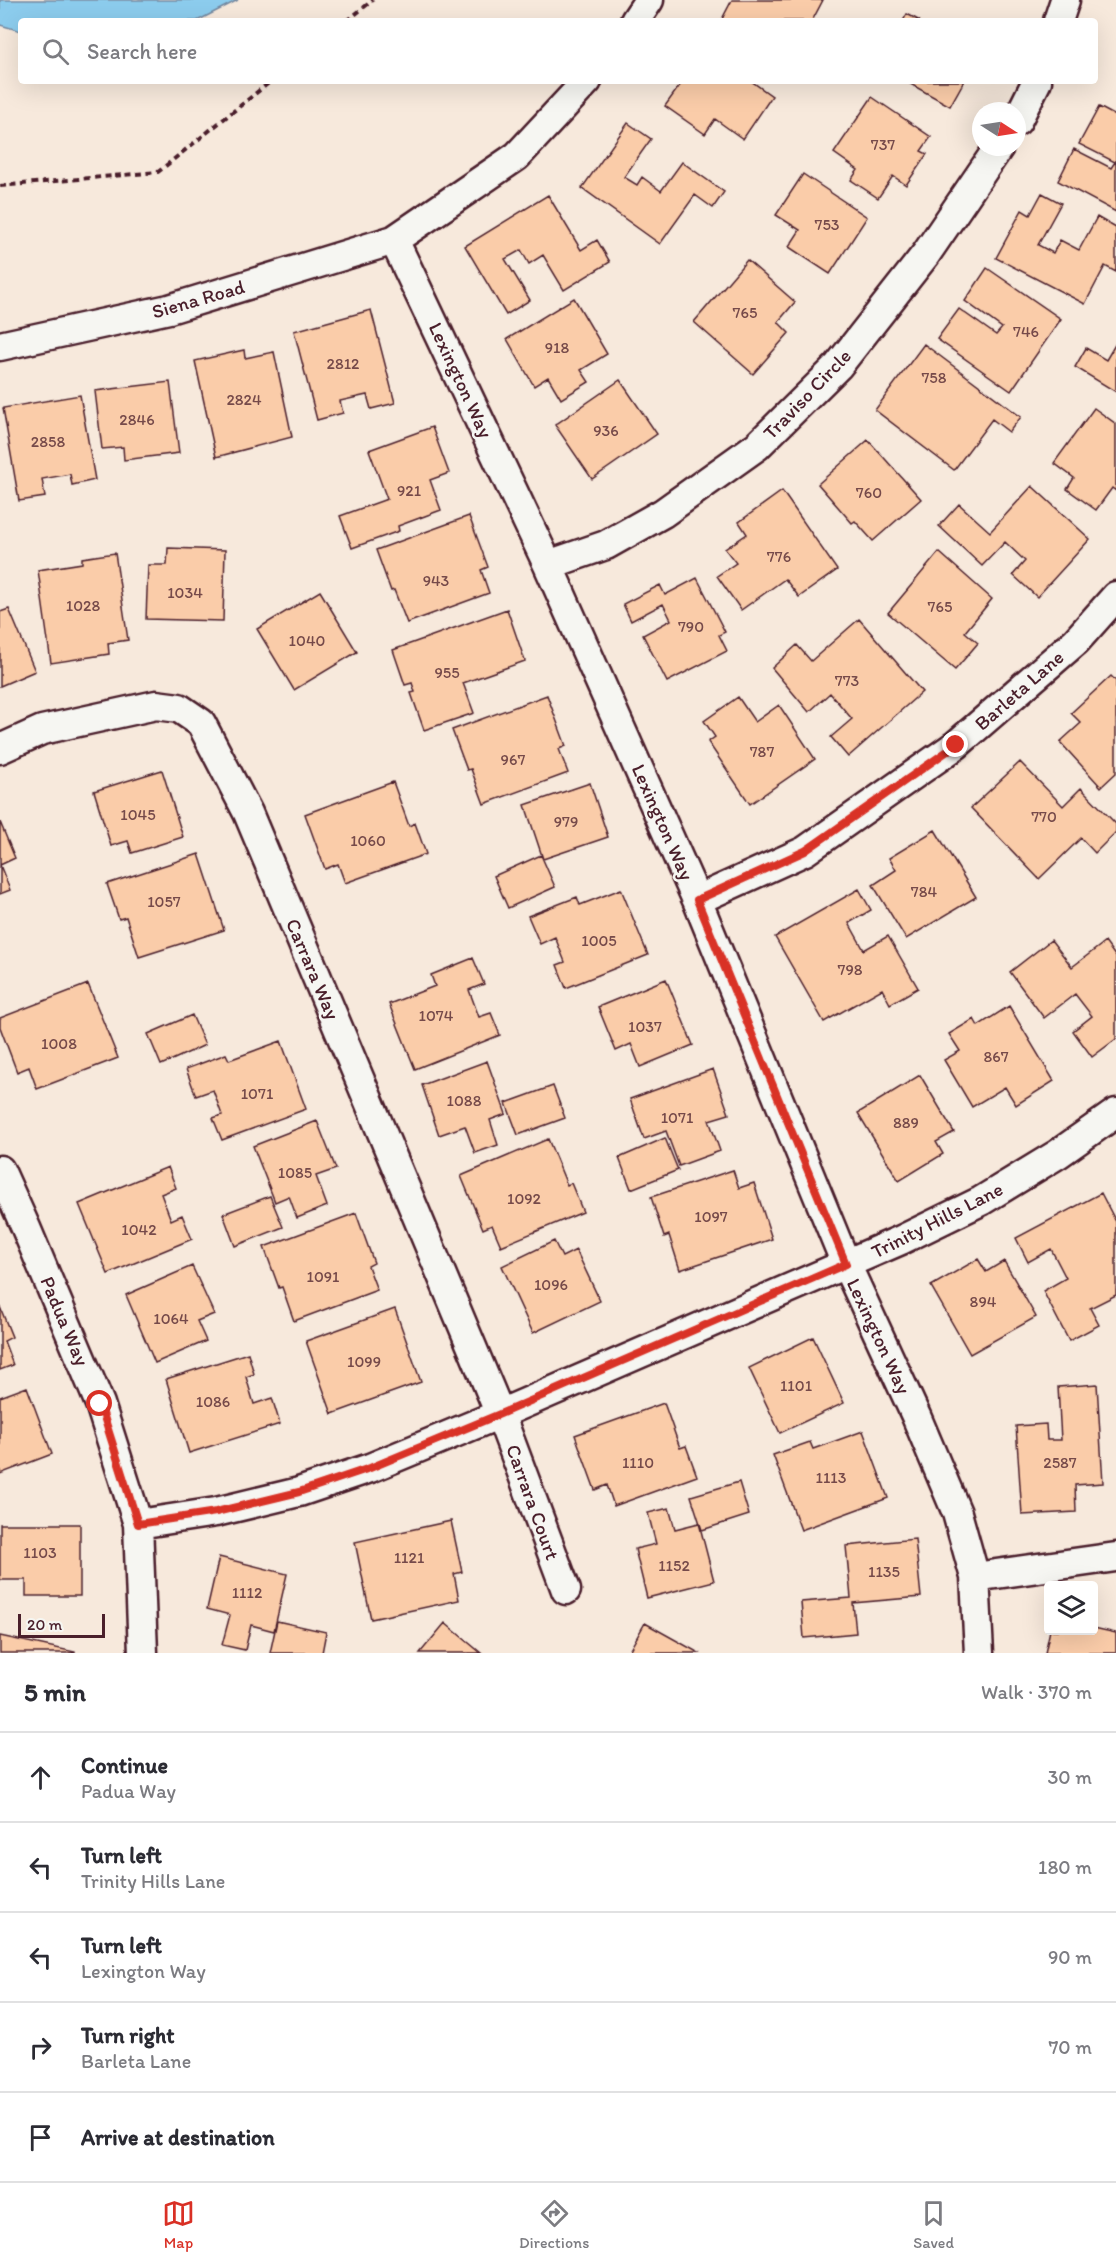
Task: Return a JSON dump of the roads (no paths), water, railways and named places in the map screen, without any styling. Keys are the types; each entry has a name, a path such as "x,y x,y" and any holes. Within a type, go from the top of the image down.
{"street":[{"path":"637,18 649,0"},
{"path":"1059,18 1065,0"},
{"path":"394,240 517,156 584,84"},
{"path":"1026,103 1036,84"},
{"name":"Traviso Circle","path":"548,565 606,545 663,513 757,446 838,366 926,254 993,156"},
{"name":"Siena Road","path":"0,346 169,309 394,240"},
{"name":"Lexington Way","path":"394,240 548,565 697,900 846,1264 916,1416 957,1513 975,1577 979,1653"},
{"name":"Barleta Lane","path":"697,900 805,851 956,745 1077,641 1116,596"},
{"name":"Carrara Way","path":"0,749 42,730 156,705 178,708 201,723 248,813 500,1414"},
{"name":"Trinity Hills Lane","path":"138,1524 216,1512 299,1492 370,1468 500,1414 901,1240 981,1201 1058,1154 1116,1113"},
{"name":"Padua Way","path":"0,1170 100,1404 138,1524 143,1653"},
{"name":"Carrara Court","path":"500,1414 566,1590"},
{"path":"975,1577 1116,1557"}],"water":[{"path":"0,0 238,0 203,18 18,18 18,30 0,25"}]}
